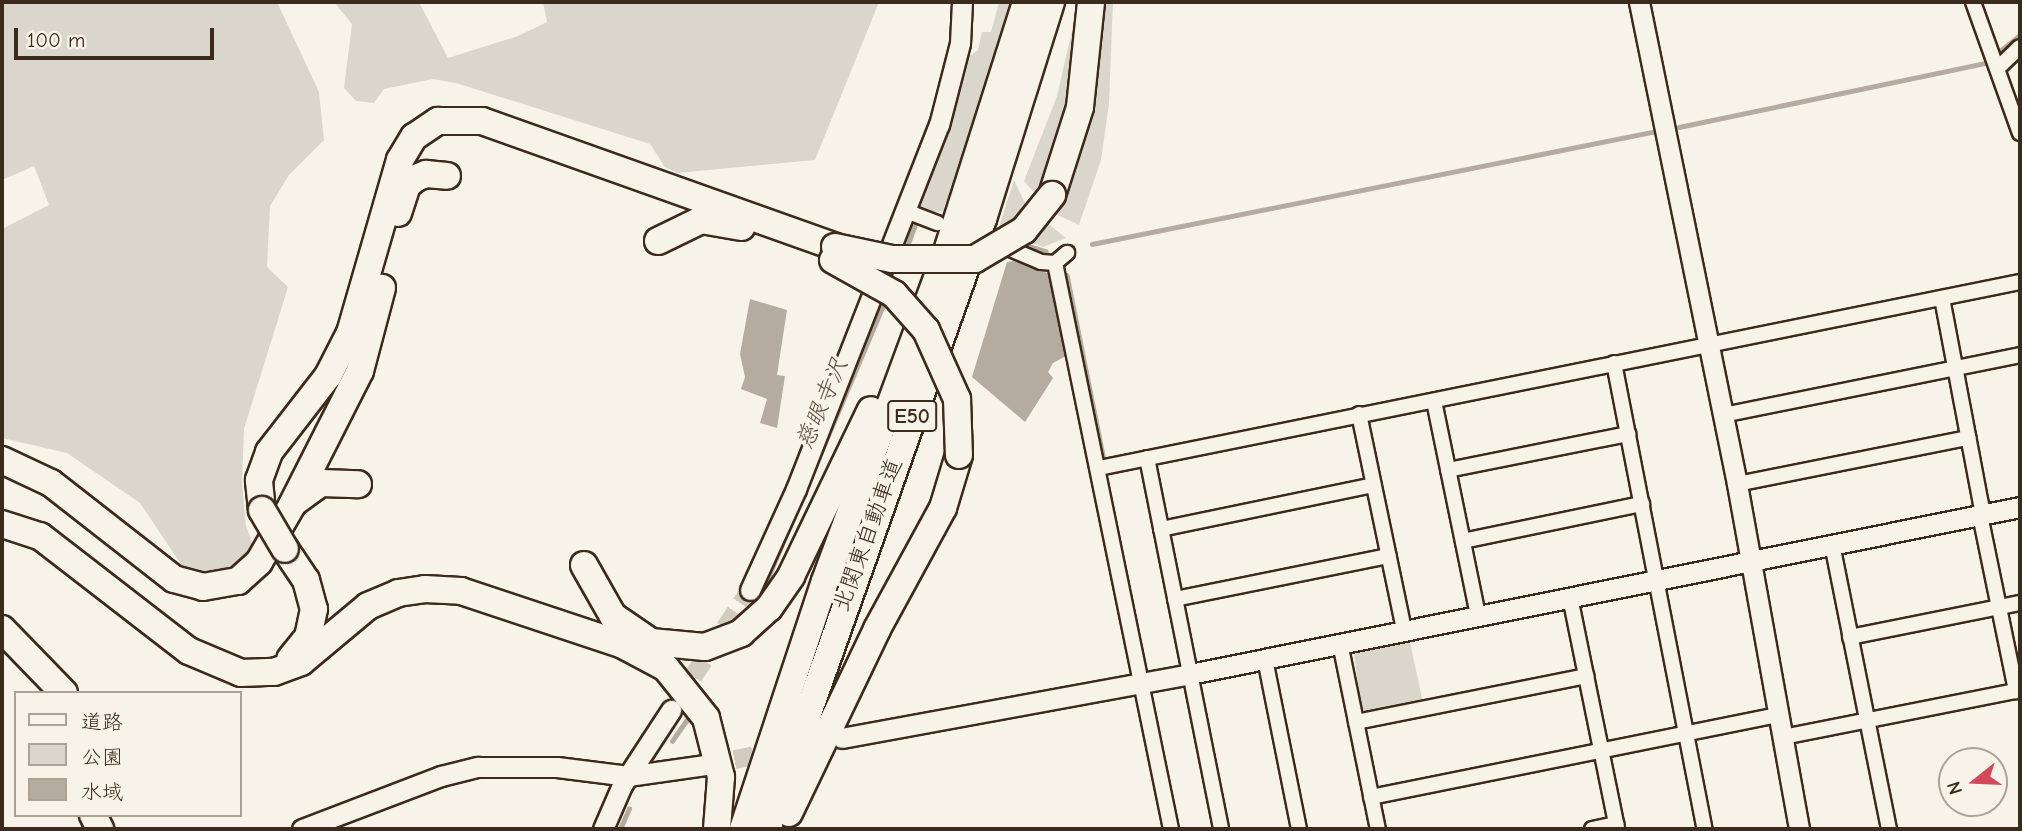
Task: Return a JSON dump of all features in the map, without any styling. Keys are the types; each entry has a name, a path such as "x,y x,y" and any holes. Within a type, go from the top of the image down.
{"highway":[{"name":"北関東自動車道","path":"743,829 944,234 1027,2"},
{"name":"北関東自動車道","path":"767,829 848,588 983,219 1051,2"},
{"path":"658,241 688,224 716,219 834,254 892,259 975,259 1024,230 1052,195 1080,107 1091,2"},
{"path":"256,674 289,660 312,625 312,595 262,510 259,480 269,452 328,376 350,333 400,160 414,137 438,121 482,121 834,254 894,294 926,330 957,400 959,455 943,508 852,677 783,829"},
{"path":"2,460 51,483 174,579 203,587 227,585 249,573 292,505 360,371 407,185 426,174 447,176"},
{"path":"584,565 613,616 651,642 705,647 751,627 780,594 810,540 860,437 944,234"},
{"path":"292,505 321,483 358,484"},
{"path":"2,524 40,536 207,662 256,674 301,662 380,600 425,589 461,591 623,645 666,668 706,718 721,777 717,829"},
{"path":"2,629 62,691"}],"street":[{"path":"750,590 796,489 948,99 960,43 961,2"},
{"path":"1639,2 1737,484 1799,829"},
{"path":"1973,2 2020,132"},
{"path":"1998,68 2020,47"},
{"path":"905,211 944,234"},
{"path":"993,241 1041,262 1055,263 1067,253"},
{"path":"1055,263 1171,829"},
{"path":"1099,468 2020,282"},
{"path":"1783,737 2018,690 1981,515 1942,298"},
{"path":"1723,415 2020,355"},
{"path":"1614,363 1705,829"},
{"path":"1434,401 1478,616"},
{"path":"1359,415 1404,631"},
{"path":"1448,470 1628,433"},
{"path":"1737,484 1968,438"},
{"path":"1147,458 1221,829"},
{"path":"1161,529 1374,485"},
{"path":"1462,541 1642,504"},
{"path":"842,738 1190,674 2020,507"},
{"path":"1832,544 1889,829"},
{"path":"1175,598 1389,555"},
{"path":"1570,597 1616,827 1592,829"},
{"path":"1850,637 2020,603"},
{"path":"1340,643 1378,829"},
{"path":"1265,659 1299,829"},
{"path":"1356,722 1586,676"},
{"path":"603,829 628,776 671,710"},
{"path":"1371,797 1779,715"},
{"path":"302,829 441,776 478,768 557,767 628,776 705,765"}],"green space":[{"path":"2,2 277,2 319,92 324,140 289,175 270,206 267,267 288,287 244,429 242,482 246,526 253,545 245,558 212,576 185,570 140,503 67,453 2,438 2,229 49,205 34,166 2,180"},
{"path":"334,2 419,2 448,58 518,36 547,22 543,2 879,2 815,160 677,173 665,167 650,144 456,83 433,79 384,89 374,103 356,101 344,88 352,24"},
{"path":"999,2 1011,2 977,115 943,211 926,213 917,206 956,97 964,60 978,50 982,32 991,32"},
{"path":"1101,2 1113,2 1109,104 1101,160 1079,225 1051,212 1024,181 1057,96 1077,9 1060,204 1067,193 1083,149"},
{"path":"1014,180 1027,207 1066,238 1043,247 998,230"},
{"path":"1410,642 1423,703 1369,713 1361,708 1354,653"}],"water":[{"path":"1013,261 1050,274 1066,356 1053,363 1048,372 1053,378 1025,422 972,377 1007,262"},
{"path":"750,299 787,310 777,375 785,376 777,428 760,423 767,399 741,389 745,377 740,354"}],"waterway":[{"path":"1679,127 1985,63 2020,35"},
{"path":"1092,244 1652,132"},
{"name":"慈眼寺沢","path":"905,251 914,227"},
{"name":"慈眼寺沢","path":"1019,243 1046,251"},
{"path":"1067,275 1104,460"},
{"name":"慈眼寺沢","path":"761,594 886,298"},
{"name":"慈眼寺沢","path":"672,741 688,718"},
{"name":"慈眼寺沢","path":"620,829 629,809"}],"tunnel":[{"path":"677,700 750,590"},
{"path":"706,765 779,750"}]}
